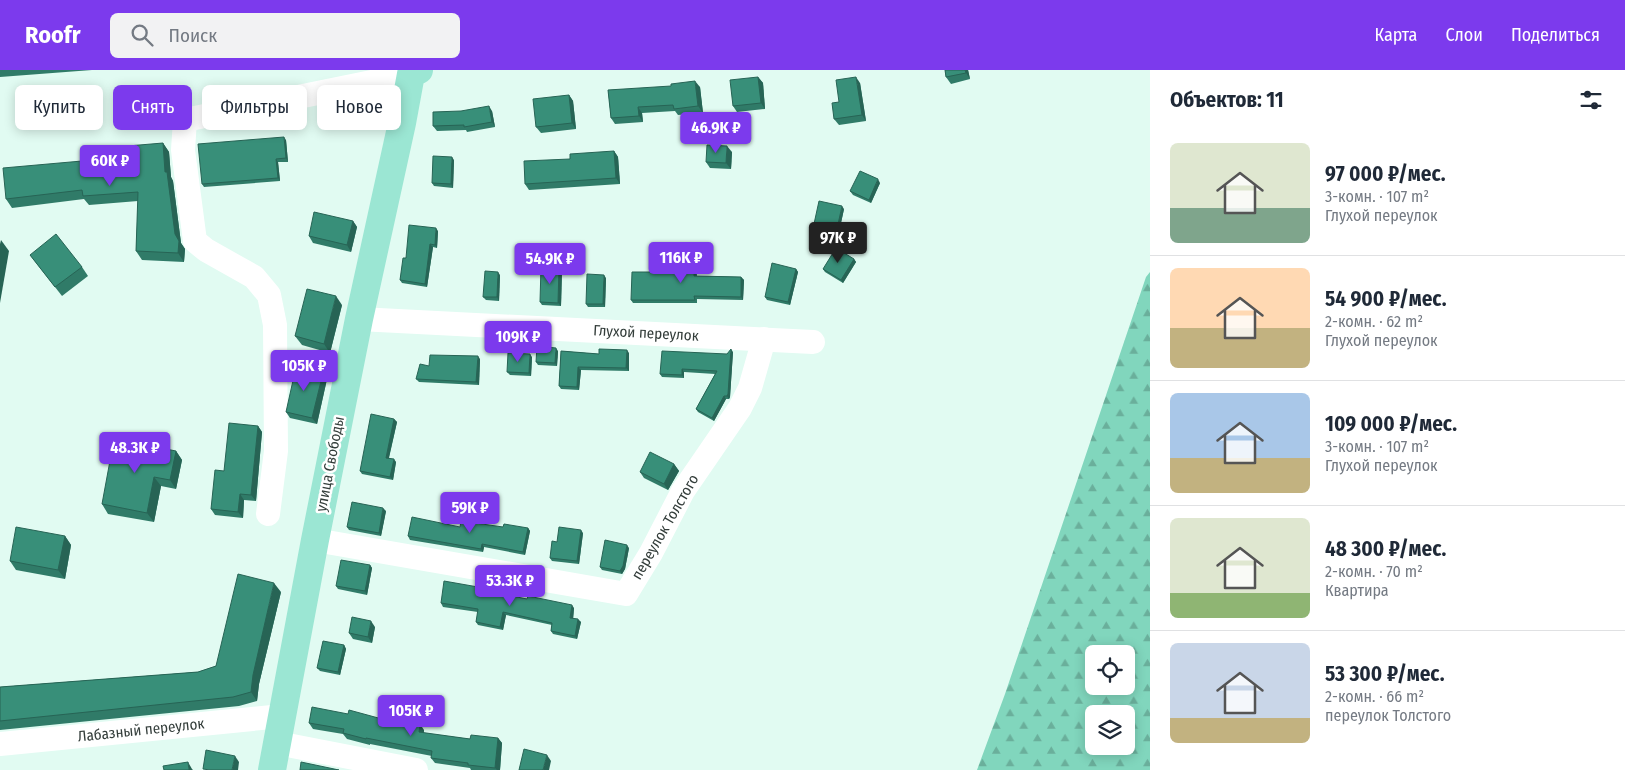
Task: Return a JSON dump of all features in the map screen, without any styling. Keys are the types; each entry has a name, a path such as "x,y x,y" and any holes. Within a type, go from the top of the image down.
{"main road":[{"name":"улица Свободы","path":"272,770 359,319 414,71"}],"street":[{"path":"268,514 276,451 276,325 269,295 254,277 206,250 195,241 183,150 185,120 414,71"},
{"name":"Глухой переулок","path":"359,319 813,342"},
{"name":"переулок Толстого","path":"315,540 626,594 651,553 683,491 740,408 750,388 764,339"},
{"name":"Лабазный переулок","path":"0,744 282,716"},
{"path":"277,743 416,770"}],"green space":[{"path":"1150,272 1150,770 977,770 1005,694 1146,277"}],"building":[{"path":"945,70 965,70 966,73 946,77"},
{"path":"758,77 761,103 733,106 730,80"},
{"path":"856,77 862,115 834,119 832,103 839,102 836,80"},
{"path":"695,81 698,106 674,109 673,105 638,107 639,116 611,118 608,90 671,86 671,84"},
{"path":"569,95 572,123 536,127 533,99"},
{"path":"489,106 492,122 464,127 464,125 433,126 433,112 461,111"},
{"path":"284,137 286,158 276,159 278,178 202,184 198,144"},
{"path":"163,143 165,172 167,172 175,234 179,241 178,253 136,251 138,192 83,196 82,190 6,199 3,168 82,161 82,156 104,156 104,148"},
{"path":"707,145 727,146 726,163 706,162"},
{"path":"614,151 616,178 525,184 524,161 570,159 570,154"},
{"path":"433,156 452,157 451,184 432,183"},
{"path":"860,171 878,179 869,200 850,191"},
{"path":"819,201 842,206 835,238 812,233"},
{"path":"314,212 353,221 347,245 309,236"},
{"path":"409,225 436,228 435,245 430,244 425,284 400,280 403,258 406,258"},
{"path":"56,234 82,267 55,287 30,255"},
{"path":"836,248 854,259 841,280 823,269"},
{"path":"772,263 796,269 788,302 765,297"},
{"path":"650,265 694,265 694,276 741,277 741,297 694,296 695,300 631,300 632,272 650,272"},
{"path":"541,267 559,267 558,303 540,302"},
{"path":"485,271 498,272 497,297 483,297"},
{"path":"587,274 604,275 603,304 586,304"},
{"path":"307,289 336,296 324,344 295,336"},
{"path":"537,346 556,348 555,363 536,362"},
{"path":"599,349 627,350 626,368 578,367 577,387 559,386 561,351 599,354"},
{"path":"731,349 728,394 724,396 712,418 696,409 717,371 682,369 682,375 660,374 662,351 727,354"},
{"path":"508,353 530,354 529,373 507,372"},
{"path":"430,355 478,356 476,382 416,379 420,364 429,366"},
{"path":"296,367 323,373 312,418 286,412"},
{"path":"371,414 394,419 386,458 394,459 390,477 360,471"},
{"path":"229,423 258,426 251,495 240,494 238,512 211,509 215,470 224,471"},
{"path":"114,439 176,451 170,480 154,477 147,513 102,504"},
{"path":"650,452 674,464 664,484 640,472"},
{"path":"352,502 383,508 379,533 347,527"},
{"path":"412,517 460,527 461,521 503,527 504,524 528,528 523,552 482,544 481,549 408,536"},
{"path":"16,527 65,536 58,570 10,561"},
{"path":"559,527 581,530 577,561 550,558 552,541 557,542"},
{"path":"605,540 627,545 623,566 620,571 600,567"},
{"path":"341,560 370,565 365,591 336,586"},
{"path":"238,574 274,583 253,675 251,692 233,697 0,721 0,687 198,672 216,666"},
{"path":"444,581 527,599 528,596 572,605 570,618 578,619 575,636 551,631 552,623 503,612 500,627 476,622 478,609 441,603"},
{"path":"352,617 371,621 368,637 349,633"},
{"path":"323,641 344,645 338,672 317,668"},
{"path":"312,707 348,714 349,710 393,722 394,719 420,724 419,732 470,739 471,735 498,738 495,768 431,758 432,751 366,739 343,733 344,729 309,723"},
{"path":"524,749 547,755 543,770 519,770"},
{"path":"206,750 235,756 232,770 203,769"},
{"path":"188,762 189,770 164,770 163,766"},
{"path":"301,762 339,770 300,770"}]}
